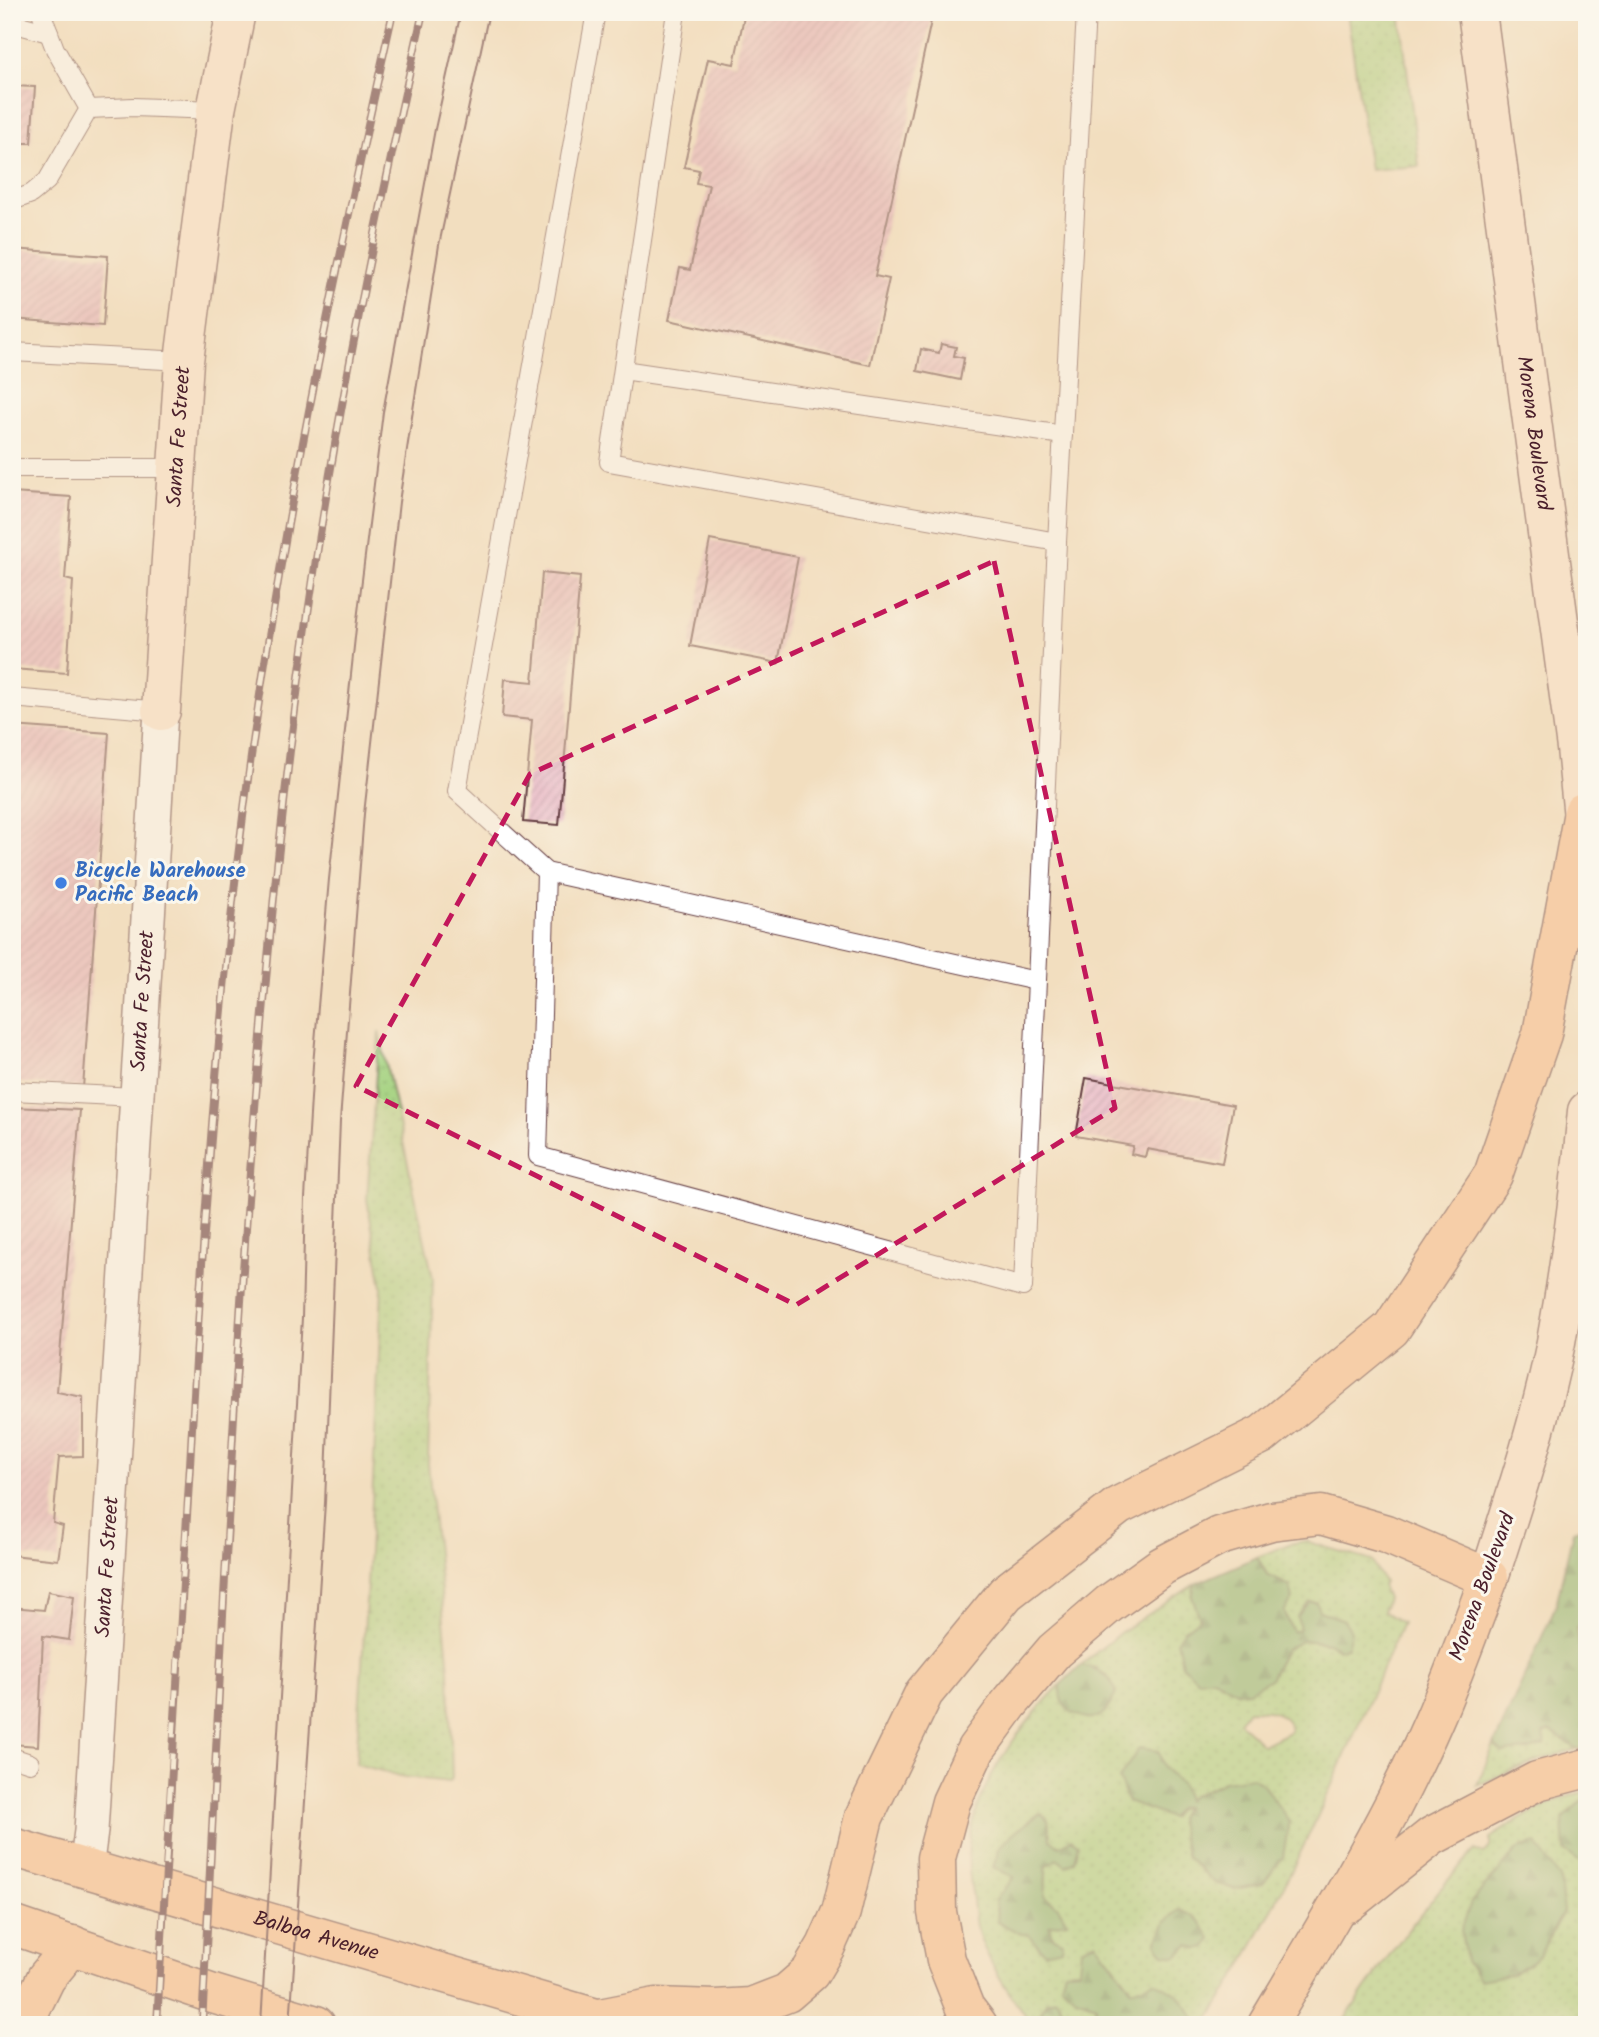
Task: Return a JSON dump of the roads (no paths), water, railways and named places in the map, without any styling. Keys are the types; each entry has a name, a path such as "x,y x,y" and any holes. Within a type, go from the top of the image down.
{"main road":[{"path":"218,12 225,61"},
{"name":"Santa Fe Street","path":"161,711 184,361 216,110 236,12"},
{"name":"Morena Boulevard","path":"1477,12 1587,856"},
{"path":"610,2022 656,2007 751,2007 787,1993 810,1973 841,1912 864,1817 925,1693 1006,1593 1118,1506 1263,1434 1391,1329 1493,1175 1542,1034 1583,812"},
{"name":"Morena Boulevard","path":"1267,2025 1335,1913 1397,1797 1433,1722 1489,1578 1537,1422 1555,1344 1572,1244 1587,1111"},
{"path":"978,2025 965,2008 946,1960 937,1912 936,1858 951,1802 976,1749 1009,1704 1054,1651 1109,1604 1162,1566 1219,1536 1272,1521 1321,1515 1387,1534 1489,1578"},
{"path":"1335,1913 1432,1836 1538,1781 1587,1768"},
{"name":"Balboa Avenue","path":"12,1847 610,2022"},
{"path":"12,1925 213,1994 316,2025"},
{"path":"23,2025 46,1978 73,1945"}],"street":[{"name":"Santa Fe Street","path":"86,1869 91,1830 161,711"}],"lane":[{"path":"41,12 55,49 89,109"},
{"path":"596,12 457,791 546,872 1036,981"},
{"path":"676,12 609,462 1057,542"},
{"path":"546,872 538,1156 1023,1287 1057,542 1086,12"},
{"path":"12,23 49,33"},
{"path":"89,109 133,107 216,110"},
{"path":"12,201 31,194 47,181 89,109"},
{"path":"12,352 184,361"},
{"path":"622,370 1063,435"},
{"path":"12,468 177,468"},
{"path":"12,698 161,711"},
{"path":"12,1091 136,1097"}],"tram line":[{"path":"261,2025 302,1318 305,1198 329,879 383,412 435,129 461,12"},
{"path":"290,2025 325,1503 340,1121 364,814 399,502 415,397 439,245 489,12"}],"railway":[{"path":"157,2025 204,1239 215,1089 237,865 267,650 304,436 393,12"},
{"path":"202,2025 236,1378 259,1056 274,895 304,643 332,462 365,281 423,12"}],"place":[{"name":"Bicycle Warehouse Pacific Beach","path":"61,883"}]}
